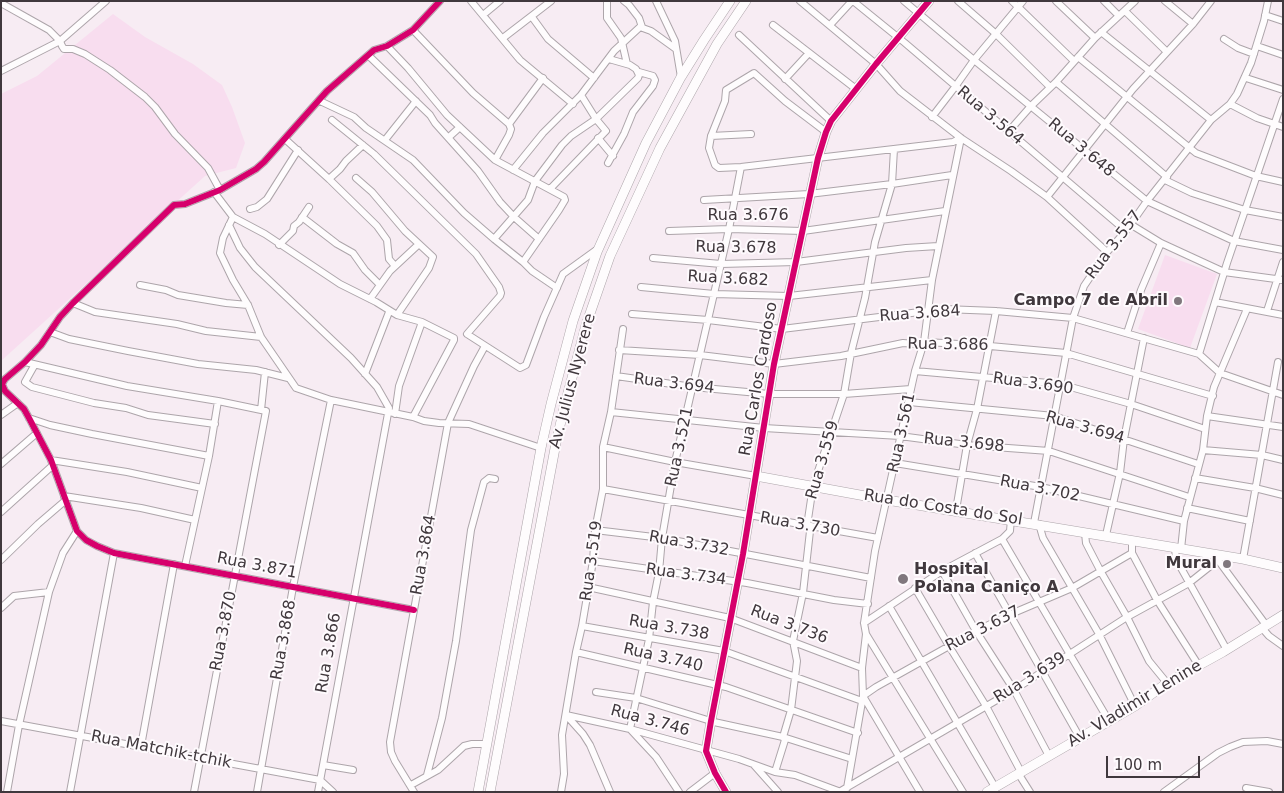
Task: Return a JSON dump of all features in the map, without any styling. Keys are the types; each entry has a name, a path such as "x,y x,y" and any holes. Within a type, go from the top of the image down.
{"main road":[{"name":"Av. Julius Nyerere","path":"478,792 541,448 573,321 600,247 646,143 681,77 730,1"},
{"name":"Av. Julius Nyerere","path":"490,792 556,443 586,326 610,256 660,148 694,83 746,1"},
{"name":"Rua Carlos Cardoso","path":"706,751 743,554 774,364 818,158 831,121 929,1"},
{"name":"Rua do Costa do Sol","path":"756,476 887,500 1106,536 1218,558 1242,559 1283,568"},
{"name":"Av. Vladimir Lenine","path":"991,789 1135,706 1167,683 1228,650 1283,616"},
{"path":"490,729 502,731"},
{"path":"706,751 726,792"}],"street":[{"path":"1,71 60,41 106,1"},
{"path":"7,792 19,725 49,592 63,553 77,531 52,463 30,418 5,391 2,384 5,379 25,362 73,303 174,205 185,204 217,191 256,169 320,101 327,91 374,50 387,46 413,30 440,1"},
{"path":"471,1 520,60 573,104"},
{"path":"483,14 500,1"},
{"path":"503,38 551,1"},
{"path":"607,1 607,18 620,36 627,64"},
{"path":"624,1 639,18 642,27 651,31 676,49"},
{"path":"656,1 676,49 681,77"},
{"path":"800,1 876,64 900,91 960,138 1047,197 1107,252"},
{"path":"830,25 852,1"},
{"name":"Rua 3.564","path":"852,1 1126,231"},
{"name":"Rua 3.648","path":"904,1 1147,201 1234,241 1283,250"},
{"path":"958,1 995,33 1050,88"},
{"path":"1012,1 1076,59 1127,97 1196,153 1256,176 1283,182"},
{"path":"932,116 995,33 1023,1"},
{"path":"1056,1 1095,38"},
{"path":"1104,1 1167,52"},
{"path":"1009,131 1095,38 1135,1"},
{"path":"1165,1 1193,24"},
{"path":"1047,197 1127,97 1193,24 1211,1"},
{"name":"Rua 3.557","path":"1037,524 1041,488 1066,353 1073,318 1084,286 1107,252 1126,231 1189,148 1212,120 1230,104 1246,78 1257,46 1268,1"},
{"path":"1,3 49,30 60,41 64,49 73,49 85,54 110,70 145,97 155,107 174,134 208,168 217,191 233,217 264,234 340,284 370,299 389,312 422,322 455,339 413,417"},
{"path":"1265,15 1283,21"},
{"path":"532,17 548,39 594,78"},
{"path":"773,25 856,89"},
{"path":"512,170 543,132 581,96 622,44 642,27"},
{"path":"413,30 468,88 509,124 511,129 510,135 495,160"},
{"path":"1101,32 1212,120"},
{"path":"739,35 831,121"},
{"path":"1224,39 1238,48 1254,54"},
{"path":"387,46 447,115 495,160 564,197 565,200 523,262"},
{"path":"1257,46 1283,55"},
{"path":"785,79 809,53"},
{"path":"369,56 430,115 478,172 500,202 539,239"},
{"path":"608,163 633,112 656,80 653,76 639,72 627,64 609,59"},
{"path":"494,239 528,200 535,181 551,158 571,136 596,119 638,78 639,72"},
{"path":"826,132 785,101 754,73 726,90 725,100 711,136 709,148 715,165 719,168 953,142 960,138"},
{"path":"509,124 543,78"},
{"path":"1246,78 1283,90"},
{"path":"1056,82 1107,124 1166,179 1192,193 1245,210 1283,217"},
{"path":"550,189 606,130 596,119 581,96"},
{"path":"1199,354 1234,241 1283,99"},
{"path":"320,101 354,117 366,128 413,160 464,213 532,271 557,288"},
{"path":"384,140 416,101"},
{"path":"1230,104 1257,118 1283,127"},
{"path":"332,120 430,208 476,254 499,287 501,293 467,332 468,335 520,368 524,367 563,274 600,247"},
{"path":"449,138 460,127"},
{"path":"711,136 751,134"},
{"path":"598,138 613,156"},
{"name":"Rua 3.561","path":"847,788 858,733 862,698 862,668 866,634 864,623 871,578 900,436 915,371 924,342 927,310 938,246 960,138"},
{"path":"285,139 376,226 387,240 389,259 395,266"},
{"path":"329,179 362,145"},
{"name":"Rua 3.559","path":"775,772 785,740 784,737 791,710 797,661 793,641 803,593 810,530 807,526 813,486 844,394 873,252 892,184 894,149"},
{"path":"250,208 257,207 267,199 298,150"},
{"name":"Rua 3.521","path":"630,729 649,639 662,538 675,462 729,229 741,167"},
{"path":"704,200 810,194 952,175"},
{"path":"356,178 372,192 405,231 433,259 429,268 397,315"},
{"path":"279,245 293,231 294,226 309,208"},
{"name":"Rua 3.676","path":"669,231 729,229 803,231 945,211"},
{"path":"233,217 220,245 220,253 233,280 248,304 261,337 296,388 331,400 413,417 432,423 469,424 541,448"},
{"path":"302,217 337,244 353,253 365,270 380,284"},
{"path":"1130,224 1161,243 1224,272 1280,280"},
{"path":"229,225 240,248 255,267 351,358 382,394 392,413"},
{"path":"1127,333 1141,290 1161,243"},
{"path":"370,299 395,266 418,244"},
{"name":"Rua 3.678","path":"653,258 721,264 796,262 938,246"},
{"path":"1267,311 1280,280 1283,262"},
{"name":"Rua 3.682","path":"642,287 714,294 789,296 932,280"},
{"path":"140,285 166,290 178,295 226,303 248,304"},
{"path":"1215,302 1283,315"},
{"path":"73,303 95,312 177,324 206,331 261,337"},
{"name":"Rua 3.684","path":"632,314 708,320 782,329 944,309 996,311 1073,318 1199,354 1220,373 1283,395"},
{"path":"1228,650 1176,560 1189,497 1202,450 1207,416 1220,373 1247,309"},
{"path":"956,510 967,444 990,346 996,311"},
{"path":"365,374 389,312"},
{"name":"Rua 3.866","path":"318,792 353,598 392,413 399,386 422,322"},
{"name":"Rua 3.519","path":"560,792 564,774 562,735 593,561 595,530 603,489 603,446 612,412 622,329"},
{"path":"50,332 69,339 130,352 198,364 248,368 288,378"},
{"path":"1106,536 1120,473 1124,439 1144,338"},
{"name":"Rua 3.686","path":"619,350 700,355 774,364 841,356 903,343 914,344 924,342 990,346 1066,353 1213,396"},
{"name":"Rua 3.864","path":"411,785 395,761 390,746 448,423 485,346"},
{"path":"25,362 34,366 127,386 264,410"},
{"path":"1242,559 1278,362"},
{"path":"34,366 25,382 32,387 94,403 126,408 148,415 215,424"},
{"name":"Rua 3.690","path":"915,371 1060,384 1131,404 1205,429"},
{"name":"Rua 3.870","path":"194,792 264,410 265,372"},
{"name":"Rua 3.694","path":"616,376 692,387 769,394 844,394 911,390"},
{"name":"Rua 3.868","path":"257,792 294,587 331,400"},
{"path":"185,566 210,456 218,401"},
{"name":"Rua 3.694","path":"909,402 1054,416 1198,464"},
{"path":"1,414 18,403"},
{"name":"Rua 3.698","path":"612,412 764,428 900,436 1049,451 1189,497"},
{"path":"1207,416 1283,427"},
{"path":"30,418 50,425 92,434 210,456"},
{"path":"1,464 37,434"},
{"name":"Rua do Costa do Sol","path":"603,446 675,462 756,476"},
{"path":"1202,450 1262,455 1283,460"},
{"path":"52,463 127,472 202,488"},
{"path":"1,512 52,463"},
{"name":"Rua 3.702","path":"895,463 1041,488 1184,521"},
{"path":"427,775 442,718 456,641 471,530 484,482 488,478 496,479"},
{"path":"1195,478 1255,488 1283,495"},
{"name":"Rua 3.730","path":"603,489 878,538"},
{"path":"65,498 141,508 195,520"},
{"path":"1,560 65,498"},
{"path":"1187,508 1250,521"},
{"path":"864,623 942,571 1002,539 1010,531 1011,520"},
{"path":"1037,524 1043,538 1099,634 1135,706"},
{"name":"Rua 3.732","path":"595,530 662,538 871,578"},
{"name":"Rua 3.871","path":"77,531 86,540 114,553 414,610"},
{"path":"1086,533 1086,543 1101,572 1127,616 1149,660 1167,683"},
{"path":"1002,539 1108,721"},
{"path":"1132,541 1132,553 1158,600 1199,666"},
{"path":"70,792 114,553"},
{"path":"975,553 1080,738"},
{"name":"Rua 3.637","path":"862,698 892,678 948,646 1011,614 1072,588 1132,553"},
{"path":"1218,558 1269,636 1283,646"},
{"name":"Rua 3.639","path":"840,792 1014,690 1127,616 1189,583 1218,558"},
{"name":"Rua 3.734","path":"593,561 868,604"},
{"path":"140,746 174,564"},
{"path":"942,571 976,631 1014,690 1049,756"},
{"name":"Rua 3.736","path":"588,588 730,618 862,668"},
{"path":"915,588 948,646 986,706 1030,792"},
{"path":"1,608 14,596 49,592"},
{"path":"889,606 958,722 991,789"},
{"name":"Rua 3.738","path":"582,626 724,651 862,698"},
{"path":"866,634 963,792"},
{"name":"Rua 3.740","path":"576,652 718,685 858,733"},
{"path":"596,692 636,698 711,721 784,737 852,759"},
{"path":"862,698 901,757 920,792"},
{"path":"566,715 584,734 610,792"},
{"name":"Rua 3.746","path":"566,715 630,729 739,759 775,772 793,775 840,792"},
{"name":"Rua Matchik-tchik","path":"1,721 80,734 320,780"},
{"path":"630,729 656,757 679,792"},
{"path":"1164,792 1230,747 1244,742 1267,741 1283,744"},
{"path":"414,792 411,785 438,770 464,746 487,744"},
{"path":"323,764 353,770"},
{"path":"753,764 778,792"},
{"path":"690,792 716,773"},
{"path":"320,780 333,792"},
{"path":"1246,788 1269,792"}],"shaded area":[{"path":"113,14 145,37 193,64 222,85 245,143 236,168 205,176 1,361 1,94 37,76"},
{"name":"Campo 7 de Abril","path":"1165,255 1217,274 1190,348 1138,329"}],"cycle path":[{"path":"414,610 114,553 86,540 77,531 51,460 29,418 24,409 5,391 2,384 41,345 60,317 73,303 174,205 185,204 220,190 256,169 327,91 374,50 387,46 413,30 440,1"},
{"path":"726,792 715,773 706,751 743,554 774,364 818,158 831,121 929,1"}],"place":[{"name":"Campo 7 de Abril","path":"1178,301"},
{"name":"Mural","path":"1227,564"},
{"name":"Hospital Polana Caniço A","path":"903,579"}]}
